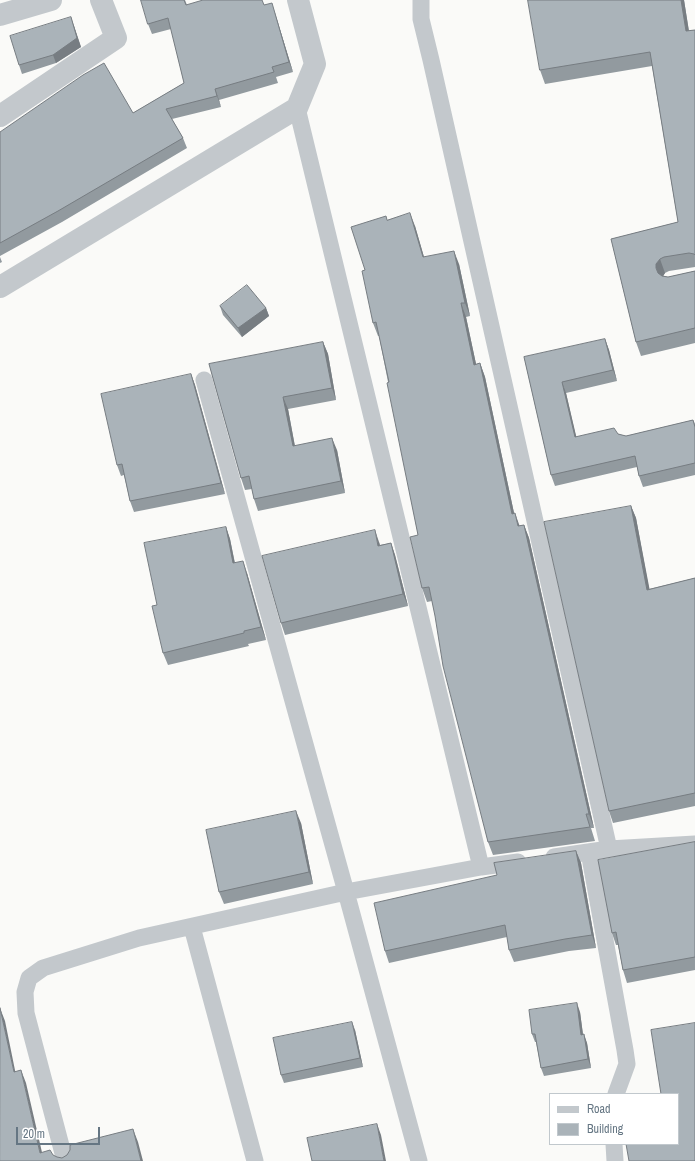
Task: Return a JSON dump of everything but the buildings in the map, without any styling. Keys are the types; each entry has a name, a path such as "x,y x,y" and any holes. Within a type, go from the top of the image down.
{"street":[{"path":"0,15 51,0"},
{"path":"0,116 116,38 101,0"},
{"path":"0,287 297,108 315,64 298,0"}],"lane":[{"path":"421,0 421,19 609,849"},
{"path":"297,108 481,867"},
{"path":"204,380 419,1161"},
{"path":"65,1161 26,1013 25,992 29,978 43,968 139,938 346,892 481,867 609,849 695,844"},
{"path":"589,852 627,1064 616,1093"},
{"path":"192,927 255,1161"},
{"path":"614,1145 615,1161"}]}
